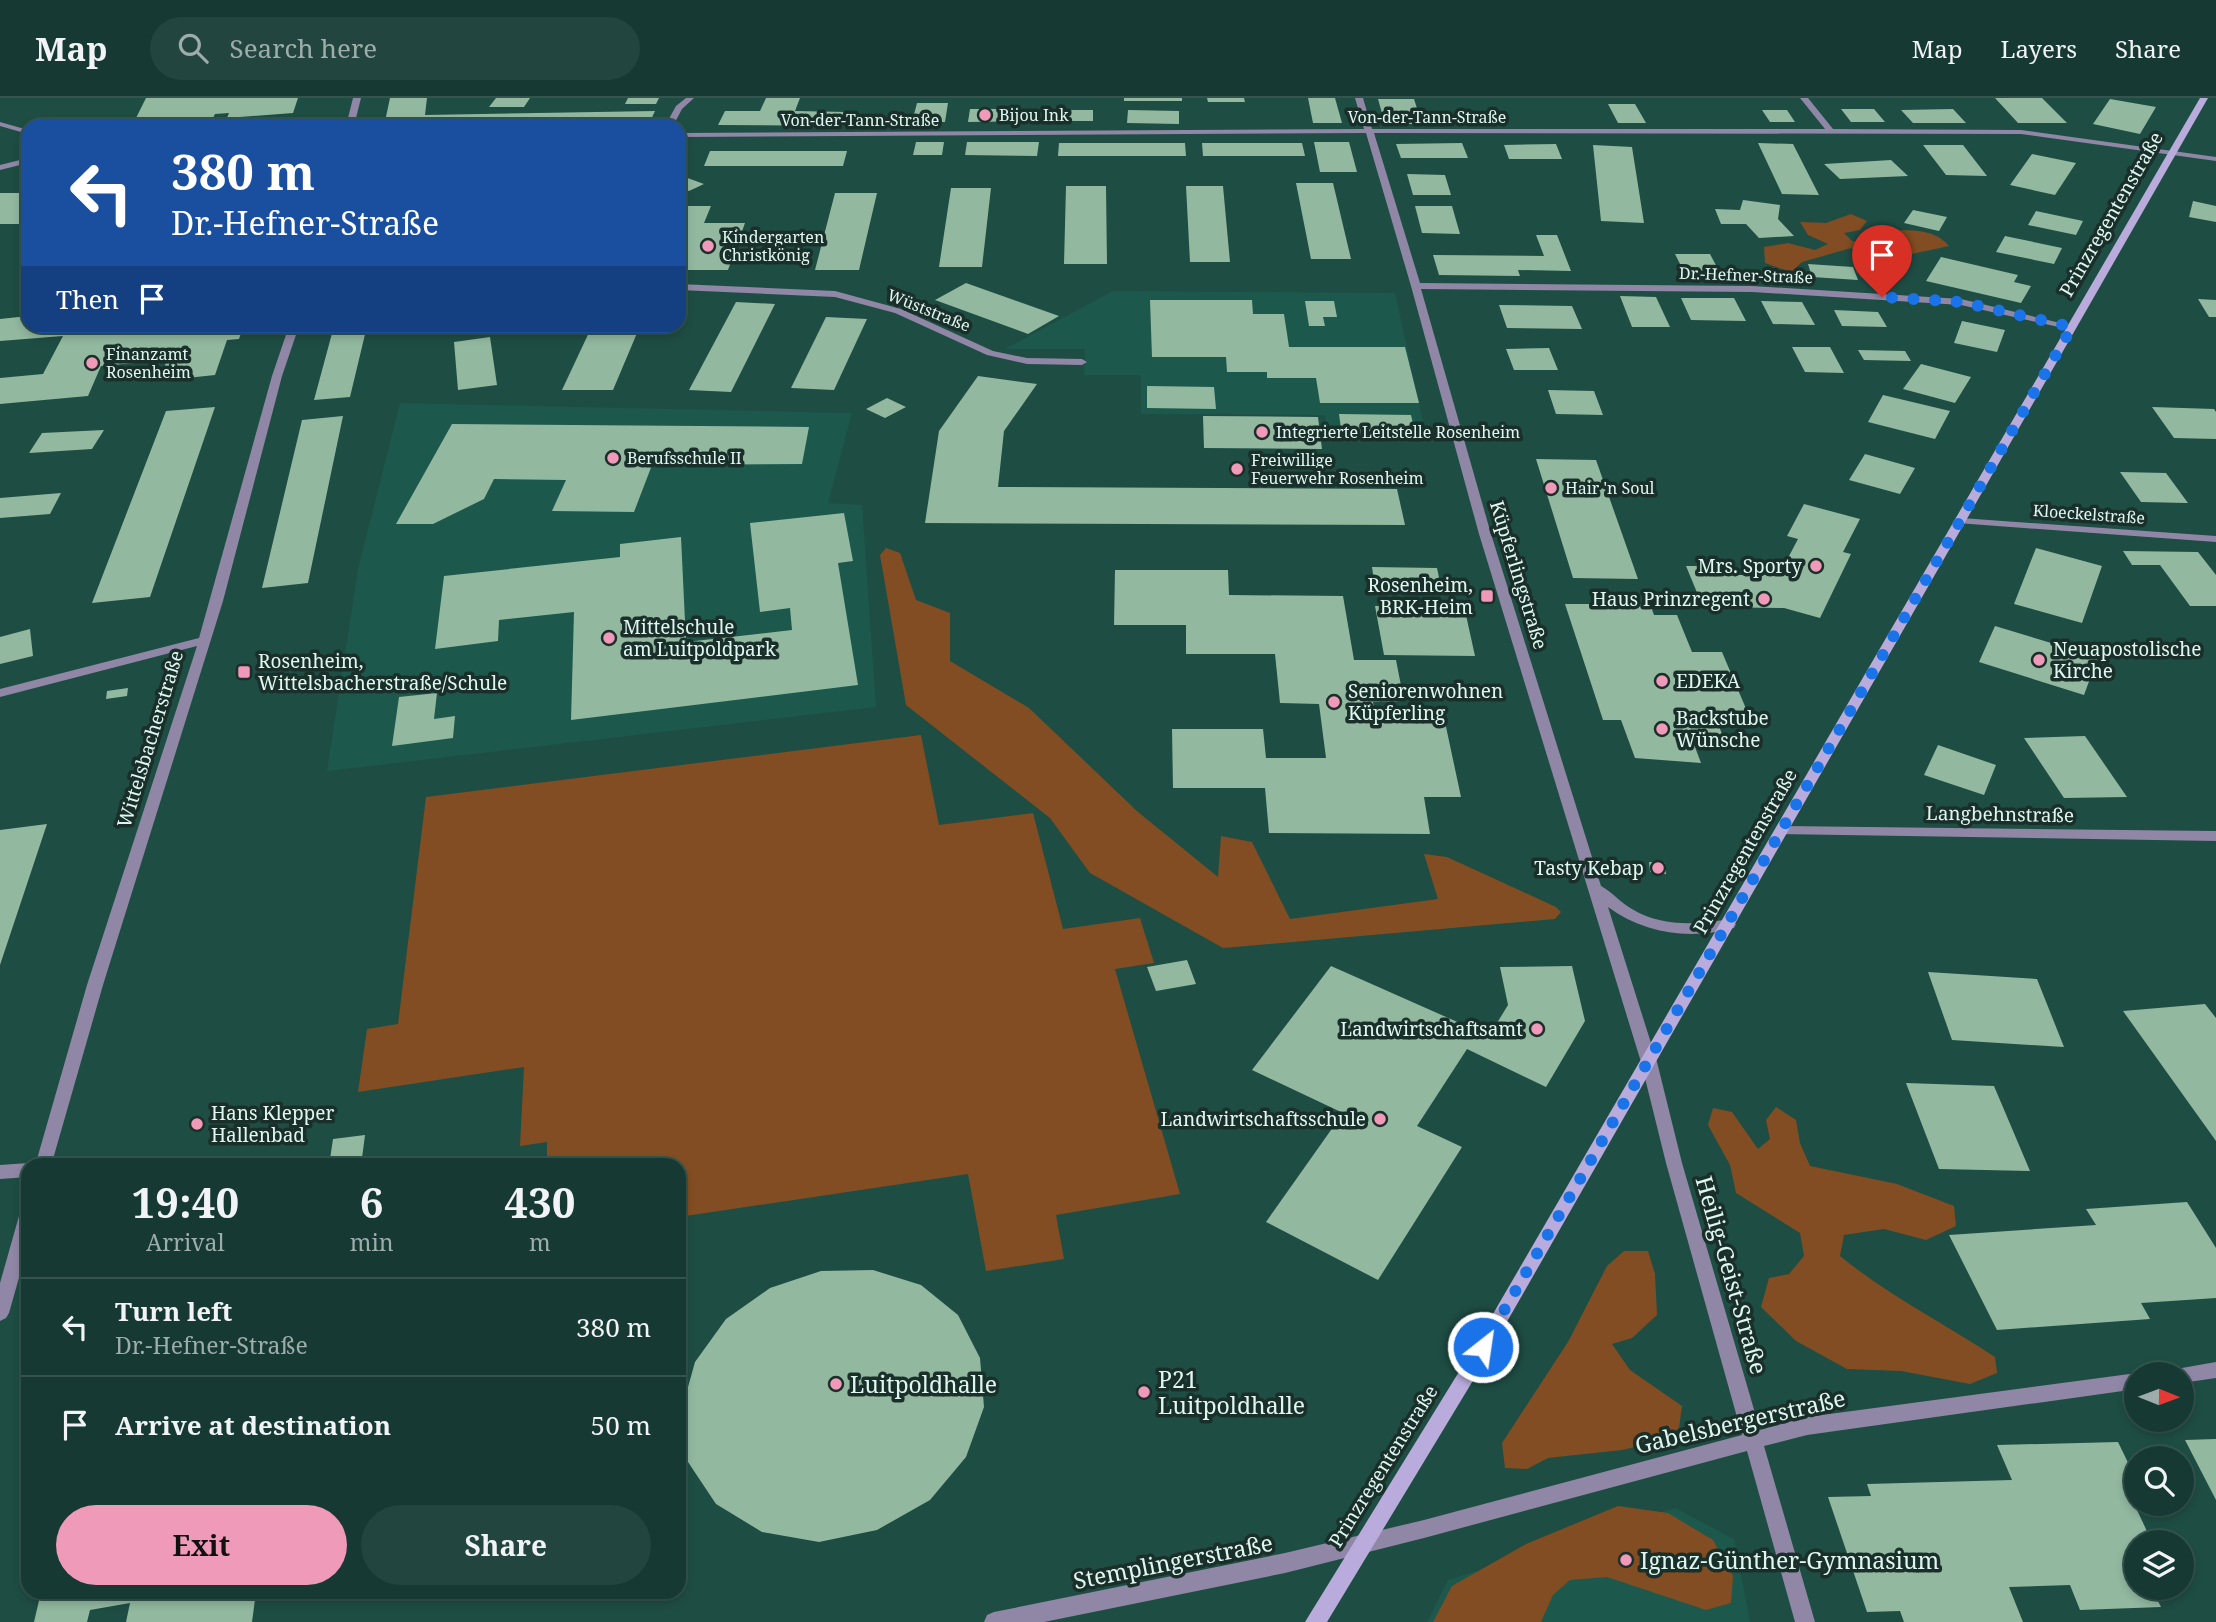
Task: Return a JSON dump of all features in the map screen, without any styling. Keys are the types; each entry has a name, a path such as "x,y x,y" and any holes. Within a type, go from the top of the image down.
{"main road":[{"name":"Prinzregentenstraße","path":"1315,1622 1471,1368 2204,98"}],"street":[{"path":"352,119 357,98"},
{"path":"672,119 690,98"},
{"name":"Küpferlingstraße","path":"1359,98 1416,286 1485,534 1649,1062"},
{"path":"1804,98 1830,131"},
{"path":"0,124 21,130"},
{"name":"Von-der-Tann-Straße","path":"686,135 1368,131 2021,132 2216,159"},
{"path":"0,169 21,162"},
{"name":"Dr.-Hefner-Straße","path":"1416,286 1752,289 1961,302 2072,327"},
{"name":"Wüststraße","path":"686,287 835,294 898,311 990,353 1027,361 1082,362"},
{"name":"Wittelsbacherstraße","path":"45,1158 95,985 202,641 217,601 277,376 292,333"},
{"name":"Kloeckelstraße","path":"1961,520 2216,539"},
{"path":"0,693 202,641"},
{"name":"Langbehnstraße","path":"1783,831 2216,836"},
{"path":"1596,886 1606,899 1641,921 1693,930 1729,924"},
{"name":"Heilig-Geist-Straße","path":"1649,1062 1674,1163 1805,1622"},
{"path":"0,1172 21,1170"},
{"path":"0,1313 21,1240"},
{"path":"2194,1373 2216,1370"},
{"name":"Gabelsbergerstraße","path":"1361,1545 1753,1438 1807,1426 2124,1383"},
{"name":"Stemplingerstraße","path":"994,1622 1258,1569 1361,1545"}],"shaded area":[{"path":"1851,214 1867,221 1860,230 1844,233 1852,241 1870,244 1873,236 1892,231 1913,230 1934,235 1949,246 1912,254 1893,250 1887,259 1868,259 1851,248 1802,262 1791,272 1765,263 1764,247 1788,243 1815,250 1828,244 1808,235 1800,222 1826,223"},
{"path":"1113,291 1395,293 1427,440 1329,439 1325,415 1141,414 1141,375 1084,375 1085,349 1005,349"},
{"name":"Mittelschule am Luitpoldpark","path":"400,403 852,413 828,503 862,505 876,707 327,771 358,569"},
{"path":"886,548 900,553 916,600 950,613 950,661 1029,708 1138,812 1218,877 1221,836 1252,842 1290,919 1438,899 1424,854 1447,857 1556,907 1561,912 1555,919 1223,948 1090,873 1050,818 906,705 880,555"},
{"path":"921,735 939,825 1033,813 1063,929 1140,918 1154,963 1115,969 1180,1194 1056,1215 1064,1259 986,1271 968,1174 686,1216 686,1158 547,1158 547,1142 520,1146 524,1067 358,1092 367,1029 398,1024 426,797"},
{"path":"1776,1107 1796,1120 1800,1143 1810,1166 1897,1184 1954,1206 1956,1226 1926,1240 1884,1229 1844,1235 1840,1256 1896,1296 1995,1357 1997,1373 1970,1384 1901,1371 1847,1369 1796,1341 1761,1307 1769,1278 1789,1274 1804,1256 1800,1233 1736,1193 1730,1165 1708,1125 1713,1108 1732,1112 1758,1149 1770,1139 1766,1120"},
{"path":"1624,1251 1648,1251 1655,1274 1657,1315 1632,1338 1612,1344 1630,1370 1682,1406 1679,1428 1661,1441 1622,1450 1548,1458 1527,1469 1505,1468 1502,1443 1568,1342 1607,1266"},
{"name":"Ignaz-Günther-Gymnasium","path":"1618,1506 1668,1513 1713,1540 1733,1576 1731,1603 1706,1610 1607,1577 1570,1580 1553,1595 1541,1622 1433,1622 1452,1586 1526,1544"},
{"name":"Ignaz-Günther-Gymnasium","path":"1675,1508 1734,1539 1750,1622 1427,1622 1448,1580"}],"building":[{"path":"146,98 298,98 293,113 227,118 229,113 215,114 212,119 136,119"},
{"path":"390,98 427,98 425,115 655,111 651,119 386,119"},
{"path":"496,98 530,98 524,107 489,107"},
{"path":"628,98 659,98 656,104 625,104"},
{"path":"766,98 800,98 795,111 847,112 843,126 718,125 725,111 760,111"},
{"path":"1124,98 1182,98 1182,101 1124,101"},
{"path":"1207,98 1244,98 1245,102 1208,102"},
{"path":"1308,98 1335,98 1342,123 1313,123"},
{"path":"1995,98 2042,98 2067,123 2018,123"},
{"path":"1378,99 1414,99 1422,124 1385,124"},
{"path":"2110,99 2156,107 2140,134 2093,124"},
{"path":"917,103 948,103 945,122 912,122"},
{"path":"1608,104 1635,104 1646,123 1618,123"},
{"path":"970,109 1032,109 1031,121 968,122"},
{"path":"1841,109 1874,109 1885,122 1851,122"},
{"path":"1953,109 1966,123 1913,123 1901,110"},
{"path":"1060,110 1093,110 1093,121 1060,121"},
{"path":"1128,110 1179,111 1179,124 1127,123"},
{"path":"1762,110 1787,110 1795,122 1770,122"},
{"path":"916,142 944,142 942,155 913,155"},
{"path":"967,142 1039,142 1037,156 965,155"},
{"path":"1314,142 1349,142 1357,172 1320,172"},
{"path":"1059,143 1185,143 1186,156 1058,156"},
{"path":"1202,143 1302,143 1305,156 1203,156"},
{"path":"1462,143 1468,158 1401,158 1396,144"},
{"path":"1758,143 1793,144 1819,195 1782,194"},
{"path":"1556,144 1562,159 1509,159 1504,145"},
{"path":"1593,145 1632,147 1644,223 1601,221"},
{"path":"1923,145 1963,145 1987,176 1946,175"},
{"path":"710,151 847,151 843,166 704,166"},
{"path":"2032,154 2076,163 2055,195 2010,185"},
{"path":"1891,160 1908,176 1840,179 1824,164"},
{"path":"1407,174 1445,175 1451,195 1413,195"},
{"path":"686,177 704,184 686,190"},
{"path":"1296,183 1333,183 1351,259 1311,259"},
{"path":"1066,186 1106,186 1107,264 1064,264"},
{"path":"1186,186 1223,186 1230,262 1190,262"},
{"path":"951,188 991,188 982,267 939,267"},
{"path":"0,193 21,193 21,224 0,224"},
{"path":"835,193 877,193 859,270 815,270"},
{"path":"1743,200 1780,205 1778,219 1794,236 1759,238 1746,224 1721,224 1715,209 1740,210"},
{"path":"2193,201 2216,206 2216,222 2189,217"},
{"name":"Kindergarten Christkönig","path":"686,206 711,206 704,223 745,223 728,270 686,270"},
{"path":"1415,206 1452,206 1460,234 1422,233"},
{"path":"1913,210 1947,217 1939,231 1904,223"},
{"path":"2036,211 2083,221 2076,235 2028,225"},
{"path":"1536,235 1557,235 1571,271 1518,270 1520,276 1439,275 1433,255 1544,256"},
{"path":"2005,236 2062,248 2054,264 1996,252"},
{"path":"1675,254 1710,254 1719,271 1683,270"},
{"path":"1941,257 2018,275 2014,282 2031,286 2021,303 1926,281"},
{"path":"1808,264 1853,267 1858,280 1812,277"},
{"path":"966,283 1059,316 1028,334 935,300"},
{"path":"1620,296 1656,297 1670,327 1632,327"},
{"path":"1681,298 1734,298 1746,321 1691,320"},
{"path":"2198,299 2216,300 2216,317 2209,317"},
{"path":"1150,300 1252,300 1253,314 1284,314 1289,347 1405,347 1419,403 1320,403 1316,378 1267,378 1267,372 1227,372 1226,357 1152,357"},
{"path":"1305,301 1334,301 1337,317 1323,317 1325,326 1309,326"},
{"path":"1761,301 1802,302 1815,325 1773,324"},
{"path":"736,302 775,304 731,392 689,390"},
{"path":"1499,305 1572,306 1582,329 1507,328"},
{"path":"1834,310 1878,312 1887,327 1842,326"},
{"name":"Finanzamt Rosenheim","path":"21,317 21,333 241,333 239,339 227,340 215,375 159,381 167,360 101,366 88,396 0,404 0,378 43,374 63,336 0,341 0,319"},
{"path":"826,317 867,319 834,390 791,388"},
{"path":"1962,321 2005,330 1997,352 1954,343"},
{"path":"332,333 365,333 350,397 314,400"},
{"path":"589,333 637,333 613,390 562,390"},
{"path":"490,337 497,385 458,390 454,342"},
{"path":"1792,347 1830,347 1844,373 1805,372"},
{"path":"1549,348 1558,370 1514,370 1506,349"},
{"path":"1858,350 1905,351 1911,361 1864,360"},
{"path":"1921,364 1971,377 1955,403 1903,389"},
{"path":"978,376 1037,384 1004,431 998,487 1397,489 1405,525 925,523 939,431"},
{"path":"1147,386 1214,387 1216,409 1147,408"},
{"path":"1548,390 1594,391 1603,415 1556,414"},
{"path":"1883,395 1950,411 1935,439 1868,422"},
{"path":"887,398 906,407 885,418 866,409"},
{"path":"215,407 150,597 92,603 166,411"},
{"path":"2152,407 2214,409 2216,439 2174,438"},
{"path":"1339,414 1411,415 1416,436 1342,436"},
{"path":"343,416 308,583 262,588 302,420"},
{"name":"Integrierte Leitstelle Rosenheim","path":"1203,416 1318,417 1322,449 1204,448"},
{"path":"452,424 809,427 802,464 652,465 634,512 552,511 566,480 494,479 484,499 433,524 396,524"},
{"path":"104,430 92,449 29,453 42,433"},
{"path":"1865,454 1915,468 1900,494 1849,480"},
{"path":"1536,459 1596,460 1638,579 1573,578"},
{"path":"2120,472 2166,473 2188,503 2141,502"},
{"path":"61,493 50,514 0,518 0,498"},
{"path":"1804,504 1860,519 1843,552 1851,554 1820,618 1784,608 1703,607 1686,566 1723,566 1727,575 1779,575 1798,539 1787,536"},
{"path":"844,513 853,561 838,563 858,685 571,720 574,612 499,620 498,641 435,649 444,576 620,557 620,544 681,537 686,642 792,630 790,608 760,612 750,523"},
{"path":"2036,548 2102,566 2082,623 2014,604"},
{"path":"2123,551 2198,552 2216,575 2216,606 2190,606 2160,565 2132,565"},
{"path":"1372,567 1437,568 1440,582 1374,581"},
{"name":"Seniorenwohnen Küpferling","path":"1115,570 1228,570 1229,595 1343,596 1354,660 1396,660 1404,701 1373,702 1376,721 1445,722 1461,797 1424,797 1430,834 1269,833 1265,788 1173,788 1172,729 1263,729 1266,758 1326,758 1319,704 1280,703 1275,654 1186,654 1186,625 1114,625"},
{"name":"EDEKA","path":"1565,604 1650,604 1654,615 1677,615 1692,652 1722,652 1747,711 1713,711 1724,739 1692,739 1701,763 1635,758 1621,720 1603,720"},
{"name":"Seniorenwohnen Küpferling","path":"1375,606 1464,606 1475,656 1384,655"},
{"name":"Neuapostolische Kirche","path":"1995,626 2098,657 2084,695 1979,662"},
{"path":"30,629 33,656 0,664 0,637"},
{"path":"128,688 127,696 106,699 107,691"},
{"path":"437,693 434,719 455,716 453,738 392,746 399,697"},
{"path":"2085,736 2127,797 2064,798 2024,738"},
{"path":"1938,745 1996,765 1984,795 1924,775"},
{"path":"47,824 0,965 0,830"},
{"name":"Tasty Kebap","path":"1649,862 1665,863 1666,874 1650,872"},
{"path":"1187,960 1196,984 1156,991 1147,967"},
{"name":"Landwirtschaftsschule","path":"1331,966 1489,1036 1508,1005 1500,967 1572,966 1585,1021 1546,1087 1467,1049 1417,1126 1462,1147 1378,1280 1266,1222 1343,1113 1252,1070"},
{"path":"1928,972 2037,979 2064,1047 1952,1040"},
{"path":"2205,1004 2216,1018 2216,1141 2123,1011"},
{"path":"1906,1083 1994,1086 2030,1171 1939,1169"},
{"path":"365,1135 362,1158 330,1158 333,1139"},
{"path":"2187,1202 2216,1248 2216,1298 2141,1303 2150,1319 1997,1330 1949,1235 2096,1225 2086,1209"},
{"name":"Luitpoldhalle","path":"873,1270 921,1285 958,1315 980,1358 984,1407 966,1457 930,1500 877,1530 819,1542 762,1532 716,1504 688,1462 686,1394 695,1362 726,1319 770,1288 821,1271"},
{"path":"2216,1439 2216,1500 2194,1457 2194,1446 2188,1446 2185,1440"},
{"path":"2118,1442 2124,1454 2124,1516 2140,1516 2146,1530 2124,1530 2124,1600 2158,1600 2161,1607 2080,1610 2070,1585 2009,1587 2023,1622 1904,1622 1900,1611 1867,1612 1828,1497 1871,1496 1867,1484 2012,1480 1997,1445"},
{"path":"39,1599 255,1599 252,1622 126,1622 130,1603 90,1610 87,1622 34,1622"}],"place":[{"name":"Bijou Ink","path":"985,115"},
{"name":"Kindergarten Christkönig","path":"708,246"},
{"name":"Finanzamt Rosenheim","path":"92,363"},
{"name":"Integrierte Leitstelle Rosenheim","path":"1262,432"},
{"name":"Berufsschule II","path":"613,458"},
{"name":"Freiwillige Feuerwehr Rosenheim","path":"1237,469"},
{"name":"Hair 'n Soul","path":"1551,488"},
{"name":"Mrs. Sporty","path":"1816,566"},
{"name":"Rosenheim, BRK-Heim","path":"1487,596"},
{"name":"Haus Prinzregent","path":"1764,599"},
{"name":"Mittelschule am Luitpoldpark","path":"609,638"},
{"name":"Neuapostolische Kirche","path":"2039,660"},
{"name":"Rosenheim, Wittelsbacherstraße/Schule","path":"244,672"},
{"name":"EDEKA","path":"1662,681"},
{"name":"Seniorenwohnen Küpferling","path":"1334,702"},
{"name":"Backstube Wünsche","path":"1662,729"},
{"name":"Tasty Kebap","path":"1658,868"},
{"name":"Landwirtschaftsamt","path":"1537,1029"},
{"name":"Landwirtschaftsschule","path":"1380,1119"},
{"name":"Hans Klepper Hallenbad","path":"197,1124"},
{"name":"Luitpoldhalle","path":"836,1384"},
{"name":"P21 Luitpoldhalle","path":"1144,1392"},
{"name":"Ignaz-Günther-Gymnasium","path":"1626,1560"}],"route":[{"path":"1483,1347 2072,327 1961,302 1882,297"}]}
